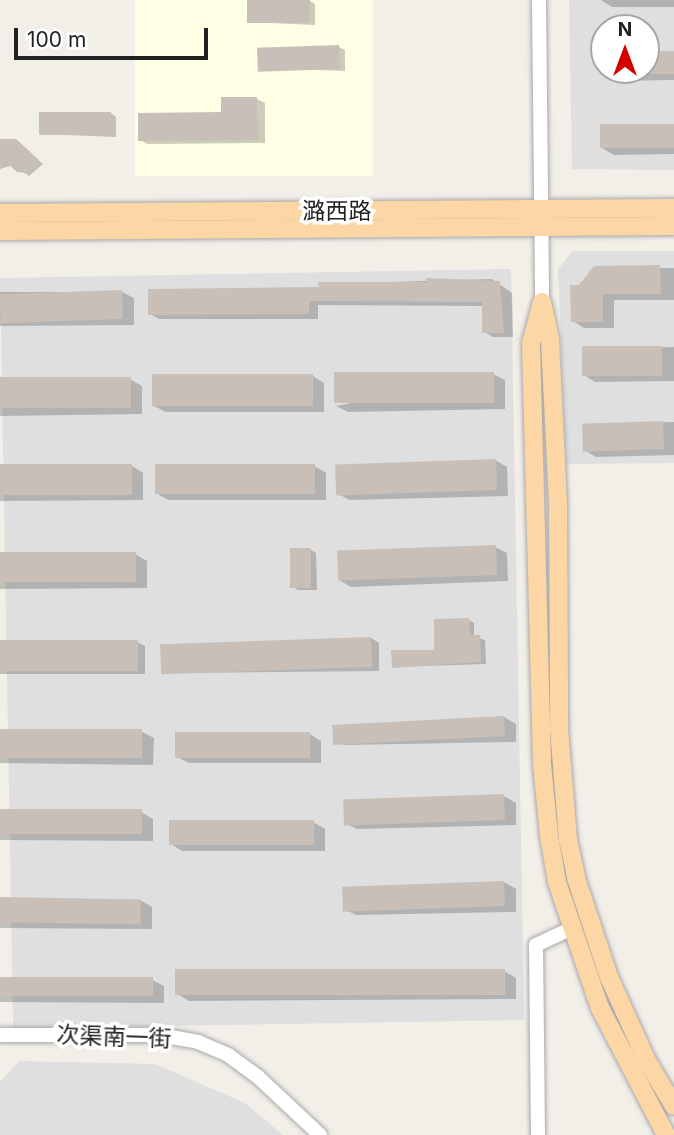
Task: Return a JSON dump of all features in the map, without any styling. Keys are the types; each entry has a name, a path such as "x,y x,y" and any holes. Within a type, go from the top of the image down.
{"main road":[{"name":"潞西路","path":"0,231 541,218 674,208"},
{"name":"潞西路","path":"0,213 541,218 674,226"},
{"path":"542,302 531,343 542,764 556,882 600,1008 666,1135"},
{"path":"542,302 550,340 558,501 559,729 568,839 576,878 608,976 647,1061 674,1105"}],"street":[{"path":"539,0 542,302"},
{"path":"538,1135 536,945 571,929"},
{"name":"次渠南一街","path":"0,1035 160,1035 198,1042 228,1055 258,1076 320,1135"}],"shaded area":[{"path":"135,0 373,0 373,176 135,176"},
{"path":"569,0 674,0 674,170 572,169"},
{"path":"573,251 674,251 674,463 566,464 558,269"},
{"path":"511,269 524,1020 13,1029 0,278"},
{"path":"19,1061 155,1064 245,1103 283,1135 0,1135 0,1082"}],"building":[{"path":"247,0 310,0 310,23 247,23"},
{"path":"339,45 340,69 258,72 257,48"},
{"path":"660,51 674,51 674,74 660,74"},
{"path":"221,97 257,97 258,140 138,141 138,113 221,112"},
{"path":"39,112 111,112 111,135 39,135"},
{"path":"600,124 674,124 674,148 600,148"},
{"path":"0,139 16,139 39,160 27,173 17,172 7,163 0,170"},
{"path":"660,265 661,294 603,294 603,322 571,322 570,285 579,285 594,266"},
{"path":"426,278 500,281 504,333 482,333 482,302 309,301 309,314 148,315 148,289 319,287 318,282 426,282"},
{"path":"122,290 123,319 1,323 0,294"},
{"path":"582,346 662,346 662,376 582,376"},
{"path":"334,372 494,372 494,403 334,403"},
{"path":"152,374 313,374 313,406 152,406"},
{"path":"0,377 131,377 131,408 0,408"},
{"path":"663,421 664,449 583,452 582,424"},
{"path":"496,459 497,490 336,496 335,465"},
{"path":"0,464 132,464 132,495 0,495"},
{"path":"155,464 315,464 315,494 155,494"},
{"path":"496,545 497,575 338,581 337,551"},
{"path":"290,548 311,548 311,588 290,588"},
{"path":"0,552 136,552 136,582 0,582"},
{"path":"469,618 470,635 480,635 481,662 392,668 391,650 434,650 434,619"},
{"path":"371,637 372,667 161,674 160,644"},
{"path":"0,640 138,640 138,671 0,671"},
{"path":"504,716 505,736 333,745 332,725"},
{"path":"0,729 142,729 142,758 0,758"},
{"path":"175,732 310,732 310,758 175,758"},
{"path":"504,794 505,820 344,826 343,800"},
{"path":"0,809 142,809 142,834 0,834"},
{"path":"169,820 314,820 314,845 169,845"},
{"path":"504,881 505,906 343,912 342,887"},
{"path":"0,897 141,899 141,924 0,922"},
{"path":"175,969 505,969 505,995 175,995"},
{"path":"0,977 153,977 153,996 0,996"}]}
